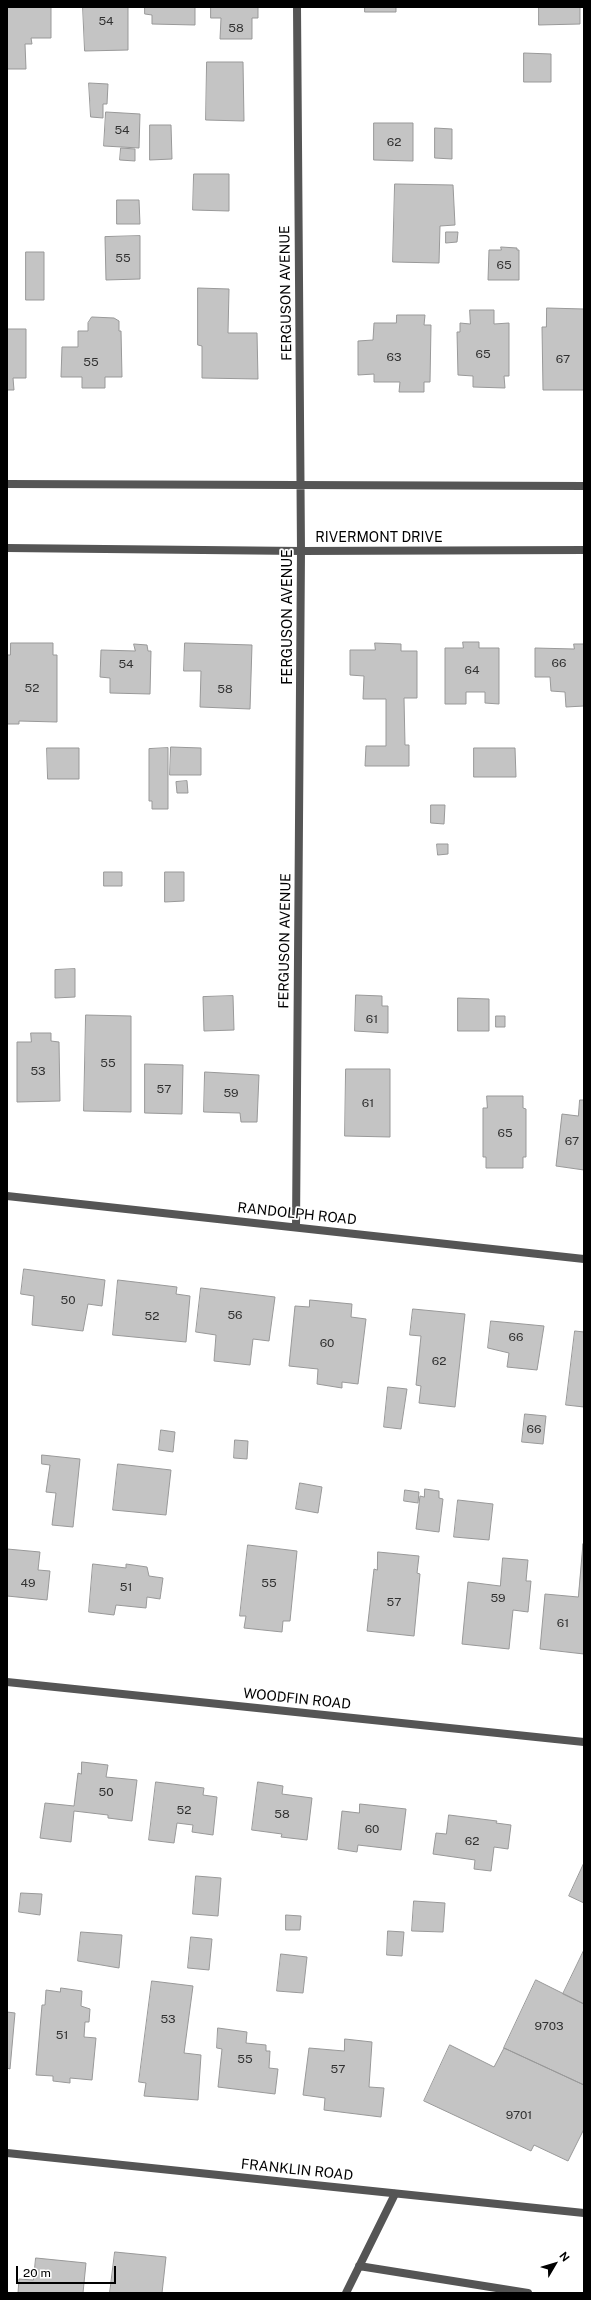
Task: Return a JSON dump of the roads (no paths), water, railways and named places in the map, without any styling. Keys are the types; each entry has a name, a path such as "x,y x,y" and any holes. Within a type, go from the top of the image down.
{"street":[{"name":"FERGUSON AVENUE","path":"296,1227 302,551 297,7"},
{"path":"7,484 584,486"},
{"name":"RIVERMONT DRIVE","path":"7,548 302,551 584,550"},
{"name":"RANDOLPH ROAD","path":"7,1196 584,1259"},
{"name":"WOODFIN ROAD","path":"7,1682 584,1742"},
{"name":"FRANKLIN ROAD","path":"7,2153 584,2213"},
{"path":"346,2293 395,2194"},
{"path":"359,2266 528,2293"}]}
